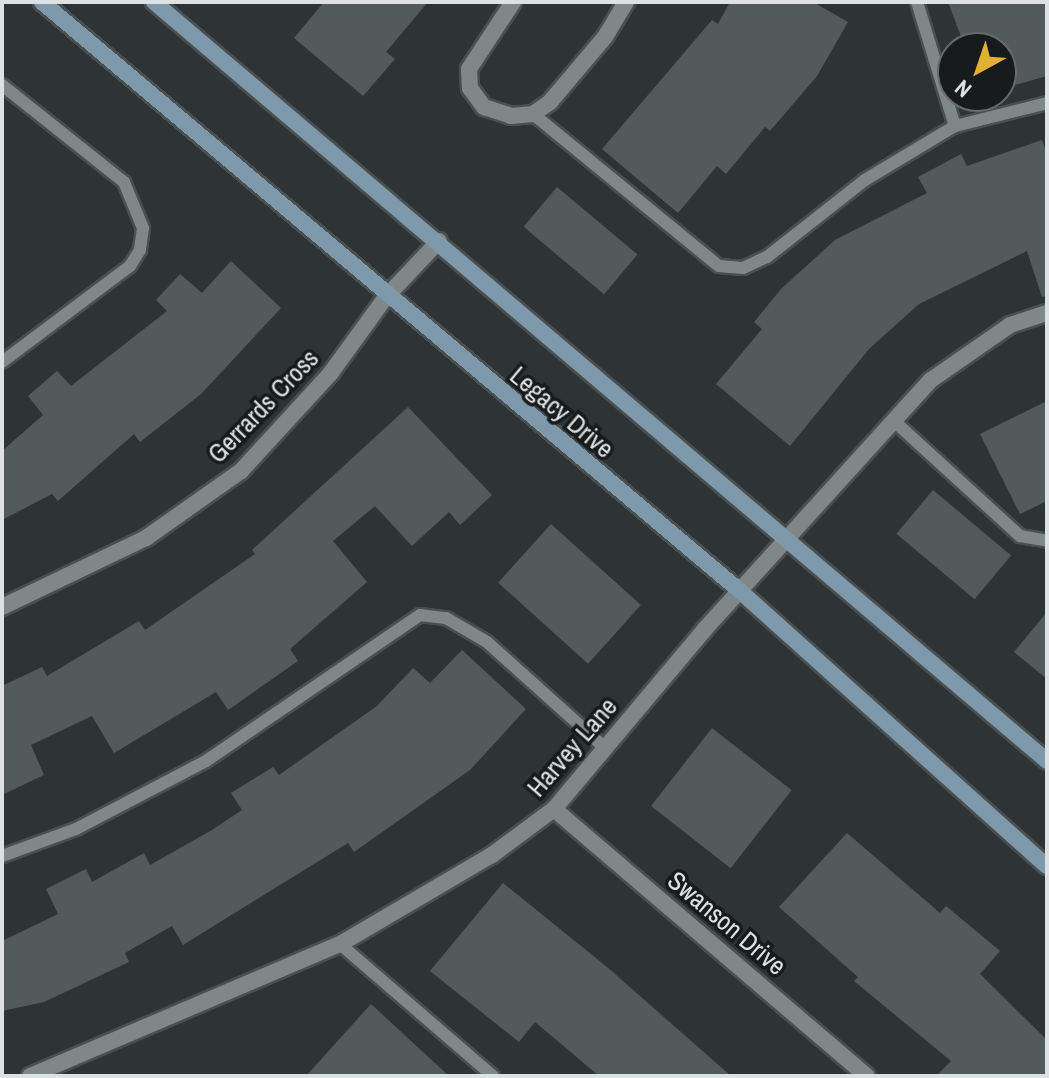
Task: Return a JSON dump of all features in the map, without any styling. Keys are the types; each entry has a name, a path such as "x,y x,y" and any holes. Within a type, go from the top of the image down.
{"main road":[{"name":"Legacy Drive","path":"42,2 386,297 740,591 1047,866"},
{"name":"Legacy Drive","path":"154,2 439,241 1047,761"}],"street":[{"path":"513,2 469,69 470,88 484,107 511,116 533,114 605,37 626,2"},
{"name":"Gerrards Cross","path":"2,607 146,538 241,471 330,374 386,297 439,241"},
{"name":"Harvey Lane","path":"30,1076 340,944 492,855 554,809 740,591 931,380 976,344 1010,325 1047,313"},
{"name":"Swanson Drive","path":"554,809 867,1076"}],"lane":[{"path":"917,2 955,126"},
{"path":"2,85 124,182 143,228 140,250 130,266 2,362"},
{"path":"533,114 719,266 743,268 767,257 865,180 955,126 1047,103"},
{"path":"894,421 1020,536 1047,541"},
{"path":"2,856 76,829 206,761 420,615 446,618 487,642 605,748"},
{"path":"340,944 493,1076"}],"building":[{"path":"324,2 428,2 386,52 395,59 363,96 294,38"},
{"path":"730,2 813,2 848,22 817,76 770,131 765,127 726,174 717,166 678,213 602,149 712,20 718,24"},
{"path":"948,2 1047,2 1047,76 1017,84 1017,32 959,32"},
{"path":"1042,140 1047,155 1047,296 1042,297 1027,251 919,304 869,349 790,446 716,384 762,329 754,322 781,289 835,240 927,193 918,177 961,154 967,166"},
{"path":"557,187 637,254 604,294 524,227"},
{"path":"231,261 281,308 201,394 140,442 134,434 58,501 52,494 2,520 2,451 43,415 28,396 57,371 71,386 167,311 156,300 180,274 202,293"},
{"path":"1047,401 1047,501 1020,514 980,434"},
{"path":"408,407 492,495 460,525 449,512 412,546 375,506 333,541 367,582 290,649 298,661 228,710 216,692 114,753 92,716 31,745 44,775 2,795 2,681 4,685 42,667 47,676 139,621 145,630 255,554 252,550"},
{"path":"933,490 1011,556 974,599 896,534"},
{"path":"551,524 641,605 588,664 498,583"},
{"path":"1047,612 1047,679 1014,652"},
{"path":"462,650 526,709 470,770 354,852 348,843 183,945 172,926 125,953 129,962 44,1002 2,1011 2,941 58,914 46,889 86,869 92,882 144,853 150,865 212,830 242,810 231,793 273,767 279,775 377,706 413,668 430,683"},
{"path":"712,728 792,790 731,868 651,806"},
{"path":"847,833 940,913 946,906 1000,951 980,974 1047,1040 1047,1076 936,1076 951,1061 854,981 858,977 779,907"},
{"path":"503,883 607,967 731,1076 599,1076 535,1022 519,1042 430,971"},
{"path":"371,1004 449,1076 306,1076"}]}
